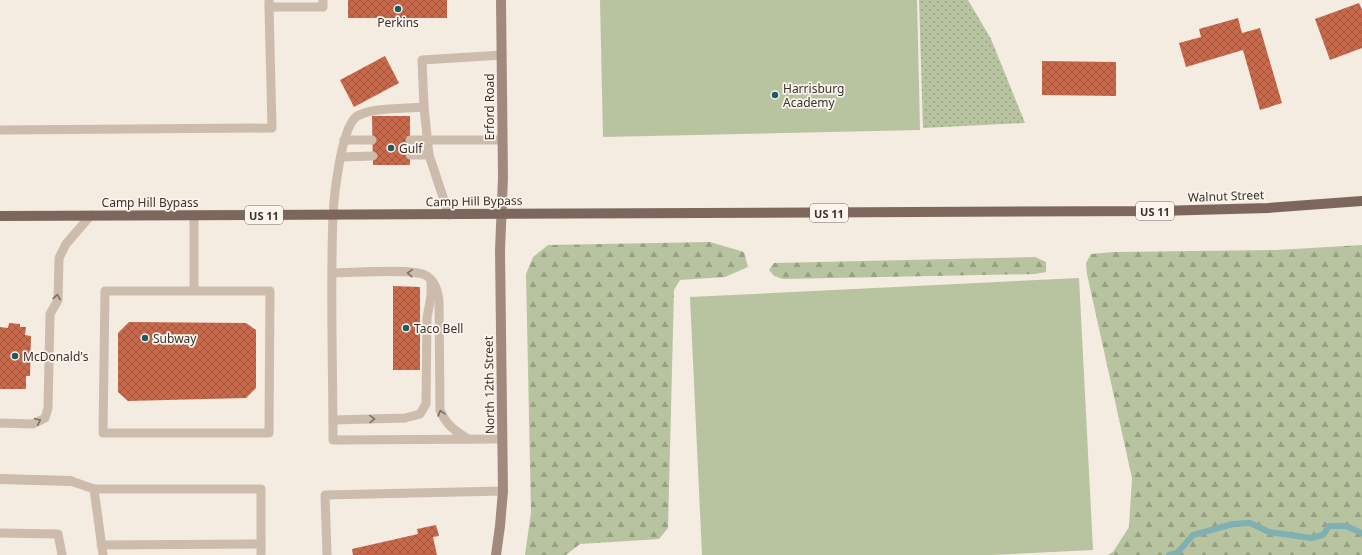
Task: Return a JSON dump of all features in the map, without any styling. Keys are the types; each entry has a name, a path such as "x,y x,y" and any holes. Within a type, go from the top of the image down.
{"main road":[{"name":"Erford Road","path":"501,0 502,214"},
{"name":"Walnut Street","path":"947,212 1260,208 1362,201"},
{"name":"Camp Hill Bypass","path":"0,216 947,212"},
{"name":"North 12th Street","path":"496,555 503,491 500,250 502,214"}],"street":[{"path":"0,480 71,481"}],"lane":[{"path":"0,130 272,128 269,4 323,7 323,0"},
{"path":"449,215 429,155 424,107 422,60 502,55"},
{"path":"424,107 366,112 355,118 347,129 341,157 333,215 333,440 502,439"},
{"path":"344,140 372,140"},
{"path":"410,140 502,140"},
{"path":"410,155 429,155"},
{"path":"341,157 373,156"},
{"path":"0,423 33,424 44,418 48,408 50,314 58,300 59,258 66,244 91,215"},
{"path":"194,215 194,291"},
{"path":"333,273 408,272 426,275 431,279 435,285 439,301 440,410 448,425 468,439"},
{"path":"333,420 406,418 416,416 424,410 427,392 427,318 431,296 431,279"},
{"path":"105,291 194,291 270,291 269,433 103,433 105,291"},
{"path":"71,481 94,489 260,489 261,555"},
{"path":"94,489 103,555"},
{"path":"327,555 325,495 503,491"},
{"path":"0,533 58,534 62,555"},
{"path":"101,545 261,544"}],"green space":[{"path":"600,0 917,0 920,130 603,137"},
{"path":"919,0 968,0 991,39 1025,123 923,128"},
{"path":"710,242 744,252 748,267 725,277 680,280 674,290 668,528 659,539 580,544 566,555 525,555 531,512 526,274 533,257 548,245"},
{"path":"1362,245 1362,555 1108,555 1113,552 1129,527 1132,478 1087,274 1086,263 1091,254 1114,252 1277,250"},
{"path":"1035,257 1046,262 1046,272 1035,274 783,279 774,276 769,270 774,263"},
{"path":"1079,278 1093,550 993,555 702,555 690,297"}],"building":[{"name":"Perkins","path":"348,0 447,0 447,18 348,18"},
{"path":"1359,3 1362,10 1362,48 1330,60 1315,19"},
{"path":"1238,18 1242,33 1260,28 1282,103 1260,110 1243,50 1186,67 1179,43 1201,37 1199,29"},
{"path":"385,56 399,83 354,107 340,80"},
{"path":"1042,61 1116,62 1116,96 1042,95"},
{"name":"Gulf","path":"372,116 410,116 410,165 373,165"},
{"name":"Taco Bell","path":"393,286 420,287 420,370 393,370"},
{"path":"129,322 246,323 256,330 256,388 246,398 128,401 118,392 118,333"},
{"name":"McDonald's","path":"9,323 20,324 20,327 26,327 25,335 31,336 30,376 26,376 26,389 0,389 0,327 8,328"},
{"path":"436,525 439,536 433,537 437,555 353,555 352,549 418,534 417,529"}],"waterway":[{"path":"1169,555 1177,553 1193,535 1233,524 1250,523 1269,532 1311,538 1323,535 1329,526 1346,526 1362,533"}],"place":[{"name":"Perkins","path":"398,9"},
{"name":"Harrisburg Academy","path":"775,95"},
{"name":"Gulf","path":"391,148"},
{"name":"Taco Bell","path":"406,328"},
{"name":"Subway","path":"145,338"},
{"name":"McDonald's","path":"15,356"}]}
